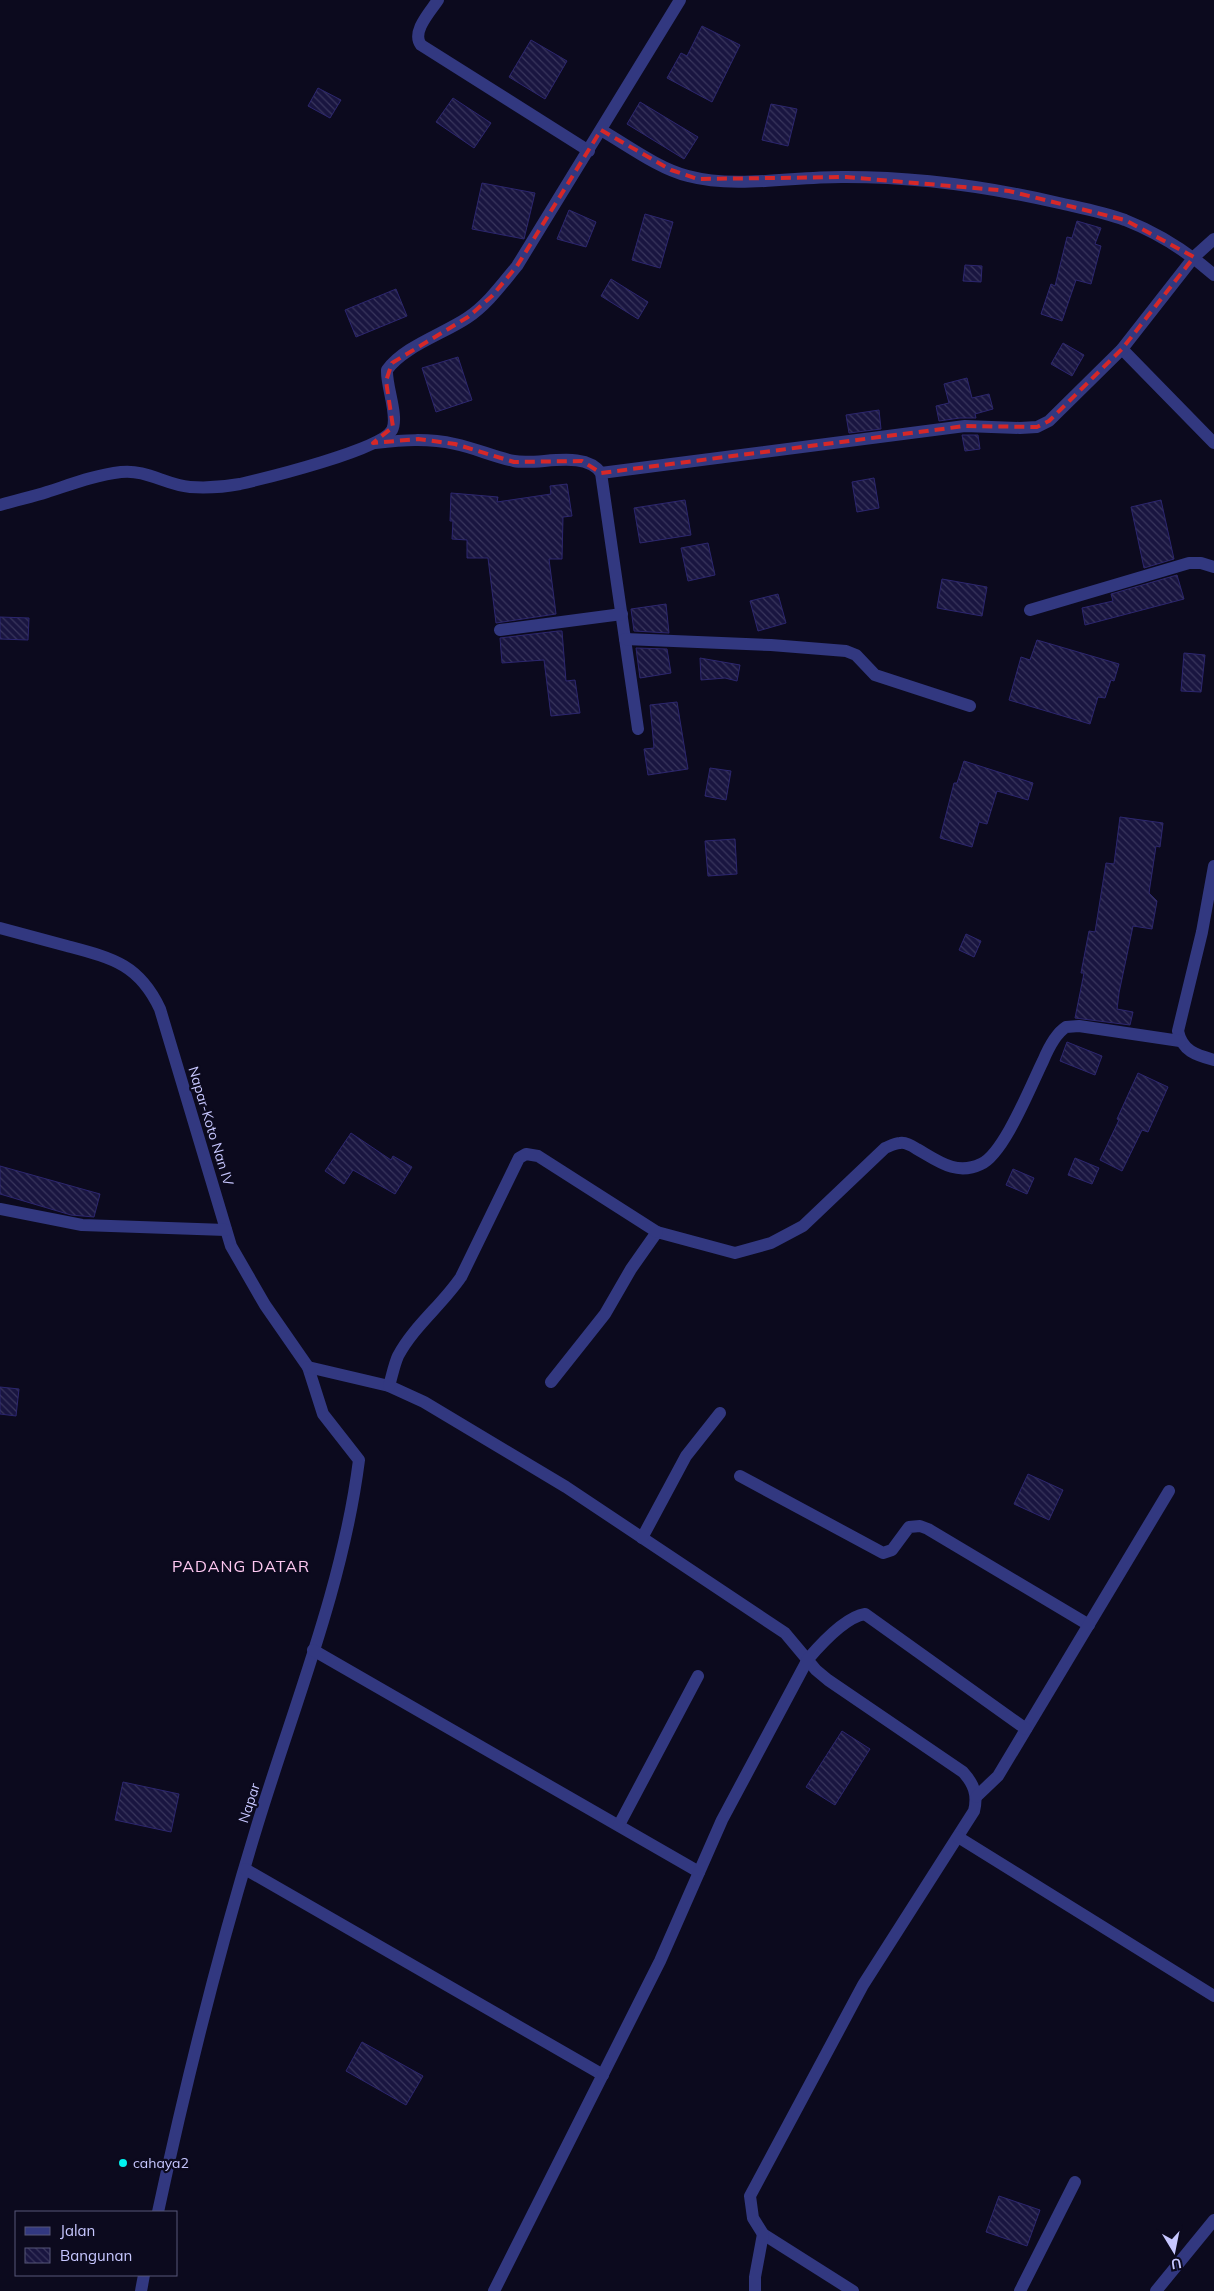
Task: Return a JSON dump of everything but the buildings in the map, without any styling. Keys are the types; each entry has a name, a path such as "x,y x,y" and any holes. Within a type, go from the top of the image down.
{"street":[{"path":"438,0 418,33 418,40 421,45 588,150"},
{"path":"0,505 84,479 119,472 141,472 189,487 219,487 238,484 352,453 375,443 392,431 394,418 386,381 387,370 399,358 468,318 492,296 517,266 680,0"},
{"path":"602,130 671,170 698,179 722,181 846,177 946,183 1009,191 1103,213 1125,220 1194,257 1214,276"},
{"path":"601,472 965,426 1037,427 1049,421 1122,348 1194,257 1214,239"},
{"path":"1122,348 1214,443"},
{"path":"375,443 418,439 455,444 514,462 582,461 595,466 601,472 638,729"},
{"path":"1030,610 1190,563 1201,563 1214,567"},
{"path":"500,630 622,614"},
{"path":"625,639 771,645 846,651 856,655 875,676 970,706"},
{"path":"1214,866 1202,932 1178,1031 1180,1042 1187,1050 1214,1060"},
{"name":"Napar-Koto Nan IV","path":"0,928 110,957 141,978 153,993 160,1009 231,1246 247,1275 308,1367 323,1414"},
{"path":"389,1386 397,1358 416,1329 450,1292 461,1276 518,1158 526,1154 538,1156 657,1232 734,1253 771,1244 804,1226 885,1148 900,1143 908,1144 949,1167 960,1170 983,1164 997,1150 1019,1111 1048,1049 1066,1027 1080,1026 1180,1042"},
{"path":"0,1209 82,1226 226,1230"},
{"path":"551,1382 605,1314 631,1269 657,1232"},
{"path":"308,1367 389,1386 424,1402 566,1487 785,1633 828,1680 963,1772 973,1786 976,1797 974,1811 863,1985 754,2187 750,2206 753,2218 763,2234 853,2291"},
{"path":"642,1538 686,1456 720,1413"},
{"name":"Napar","path":"158,2211 201,2021 244,1869 330,1598 353,1510 359,1460 323,1414"},
{"path":"740,1476 883,1553 892,1550 909,1527 914,1526 928,1529 1089,1625"},
{"path":"976,1797 998,1776 1169,1491"},
{"path":"494,2291 660,1961 722,1820 808,1659 833,1633 859,1615 865,1614 1026,1729"},
{"path":"313,1650 700,1872"},
{"path":"619,1826 698,1676"},
{"path":"958,1837 1214,1996"},
{"path":"244,1869 603,2075"},
{"path":"1020,2291 1076,2182"},
{"path":"1156,2291 1214,2220"},
{"path":"755,2291 755,2277 763,2234"},
{"path":"141,2291 144,2276"}],"highlighted area":[{"path":"601,130 671,170 698,179 846,177 1009,191 1125,220 1194,257 1122,349 1049,421 1037,427 965,426 601,473 582,461 514,462 455,444 418,439 373,443 393,427 386,381 392,363 468,317 492,296 517,266"}],"place":[{"name":"cahaya2","path":"123,2163"}],"district":[{"name":"PADANG DATAR","path":"241,1566"}]}
